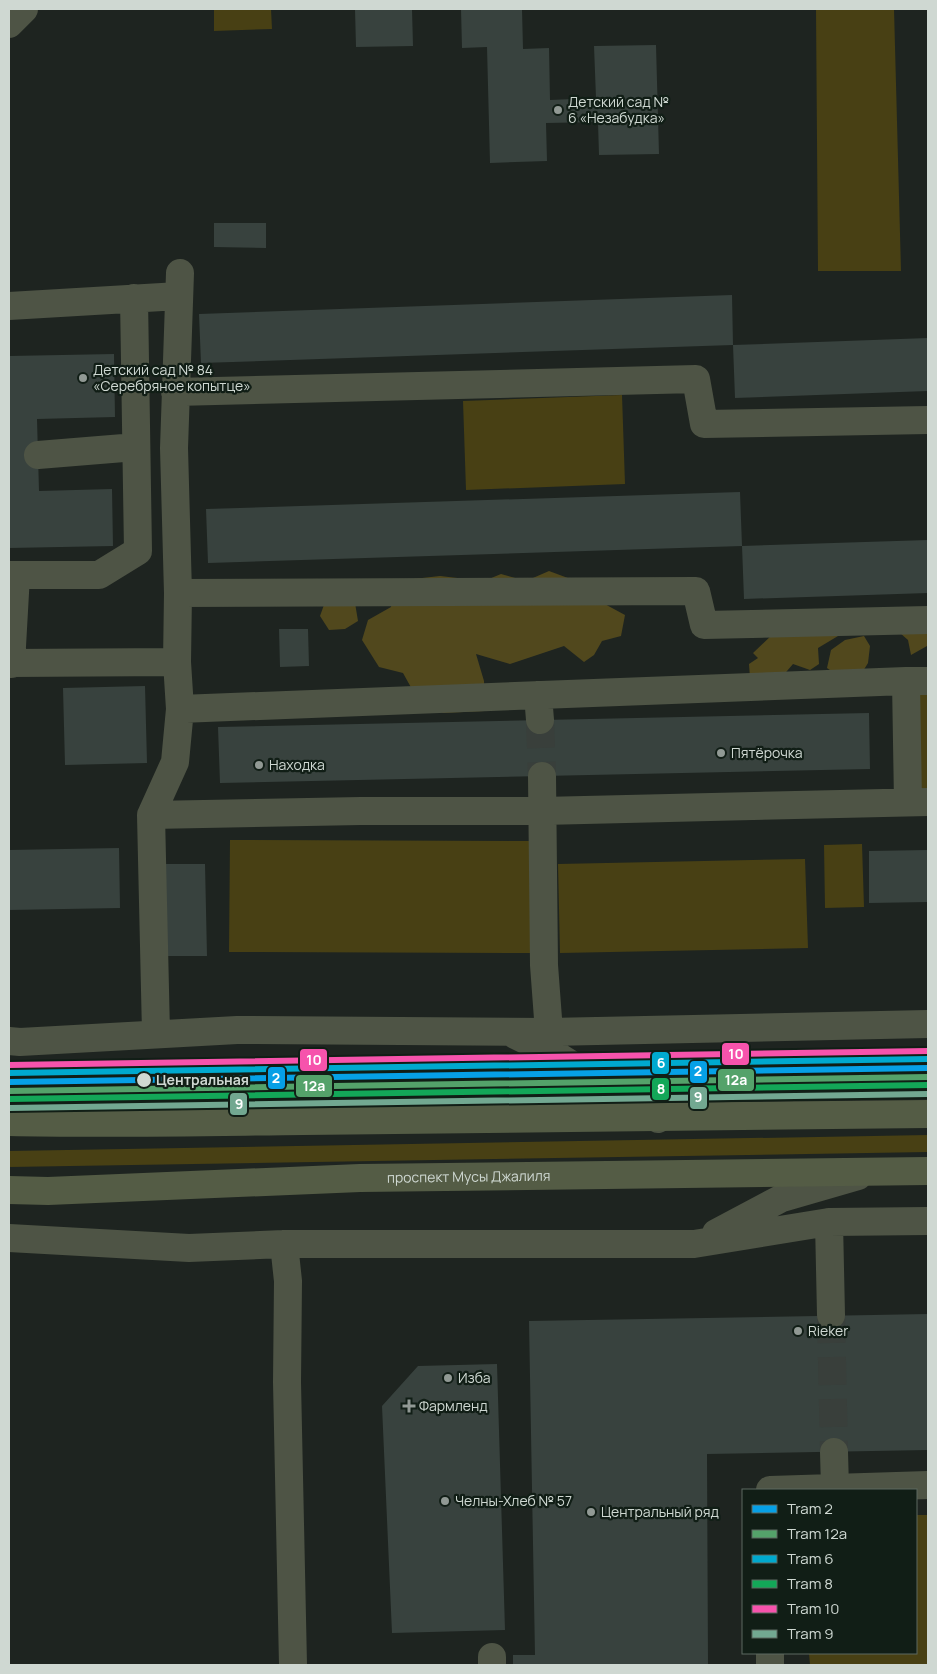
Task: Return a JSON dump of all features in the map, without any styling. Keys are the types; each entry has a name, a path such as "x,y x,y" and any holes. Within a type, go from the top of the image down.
{"main road":[{"path":"9,1122 92,1124 215,1121 658,1119 928,1114"},
{"name":"проспект Мусы Джалиля","path":"9,1190 48,1191 360,1178 928,1171"}],"street":[{"path":"9,24 24,9"},
{"path":"9,306 134,298 180,284 174,448 178,594 177,662 180,709 175,762 151,815 156,1033"},
{"path":"134,298 138,551 99,575 12,575 10,664 177,662"},
{"path":"175,392 696,379 704,424 928,420"},
{"path":"38,455 136,447"},
{"path":"178,594 696,591 704,625 928,620"},
{"path":"151,815 361,811 542,811 918,802 917,681 539,707 180,709"},
{"path":"542,776 544,965 549,1032"},
{"path":"9,1041 20,1042 237,1030 549,1032 928,1024"},
{"path":"506,1031 558,1056 658,1119"},
{"path":"694,1244 782,1198 873,1172"},
{"path":"9,1238 189,1248 284,1244 694,1244 829,1222 928,1221"},
{"path":"829,1222 831,1315"},
{"path":"284,1244 288,1281 286,1382 293,1665"},
{"path":"834,1452 835,1488"},
{"path":"802,1489 928,1485"}],"shaded area":[{"path":"214,9 271,9 272,29 214,31"},
{"path":"816,9 894,9 901,271 818,271"},
{"path":"622,395 625,484 466,490 463,401"},
{"path":"549,571 576,581 601,602 625,615 621,636 602,641 594,655 584,662 564,646 510,664 476,654 484,681 485,711 443,713 413,691 403,673 379,667 362,640 368,620 391,607 395,581 440,576 484,581 501,574 526,581"},
{"path":"325,602 355,603 358,621 345,629 329,630 320,616"},
{"path":"928,613 928,648 927,646 911,655 908,640 900,633"},
{"path":"775,632 838,636 818,648 819,664 810,670 793,664 781,678 750,678 749,664 758,658 753,653"},
{"path":"864,636 870,646 868,663 860,676 840,677 827,668 831,650 845,640"},
{"path":"913,692 928,692 928,794 914,794"},
{"path":"230,840 533,841 533,953 229,952"},
{"path":"862,844 864,907 825,908 824,845"},
{"path":"805,859 808,948 560,953 558,864"},
{"path":"928,1135 928,1152 9,1167 9,1151"},
{"path":"917,1515 928,1515 928,1665 810,1665 809,1654 917,1654"}],"building":[{"path":"355,9 412,9 413,46 356,47"},
{"path":"461,9 522,9 523,49 549,48 550,100 596,98 594,46 656,45 659,154 599,155 598,122 546,123 547,161 490,163 487,47 462,48"},
{"path":"214,223 266,223 266,248 214,247"},
{"path":"732,295 733,345 201,363 199,314"},
{"path":"928,338 928,391 735,398 733,345"},
{"path":"114,354 115,417 37,419 39,491 112,489 113,546 9,548 9,356"},
{"path":"740,492 742,546 208,563 206,509"},
{"path":"928,540 928,593 744,599 742,546"},
{"path":"279,629 308,629 309,666 280,667"},
{"path":"145,686 147,763 65,765 63,688"},
{"path":"869,713 870,769 220,783 218,727"},
{"path":"119,848 120,908 9,910 9,850"},
{"path":"928,850 928,902 869,903 869,851"},
{"path":"164,864 205,864 207,956 165,956"},
{"name":"Центральный ряд","path":"928,1314 928,1450 707,1454 708,1665 513,1665 513,1655 535,1655 529,1321"},
{"path":"497,1364 505,1630 392,1633 382,1406 418,1366"}],"tunnel":[{"path":"540,720 542,776"},
{"path":"831,1315 834,1452"}],"tram line":[{"name":"10","path":"9,1065 928,1051"},
{"name":"6","path":"9,1073 928,1059"},
{"name":"2","path":"9,1082 928,1068"},
{"name":"12а","path":"9,1091 928,1077"},
{"name":"8","path":"9,1099 928,1085"},
{"name":"9","path":"9,1108 928,1094"}],"place":[{"name":"Детский сад № 6 «Незабудка»","path":"558,110"},
{"name":"Детский сад № 84 «Серебряное копытце»","path":"83,378"},
{"name":"Пятёрочка","path":"721,753"},
{"name":"Находка","path":"259,765"},
{"name":"Центральная","path":"144,1080"},
{"name":"Rieker","path":"798,1331"},
{"name":"Изба","path":"448,1378"},
{"name":"Фармленд","path":"409,1406"},
{"name":"Челны-Хлеб № 57","path":"445,1501"},
{"name":"Центральный ряд","path":"591,1512"}]}
